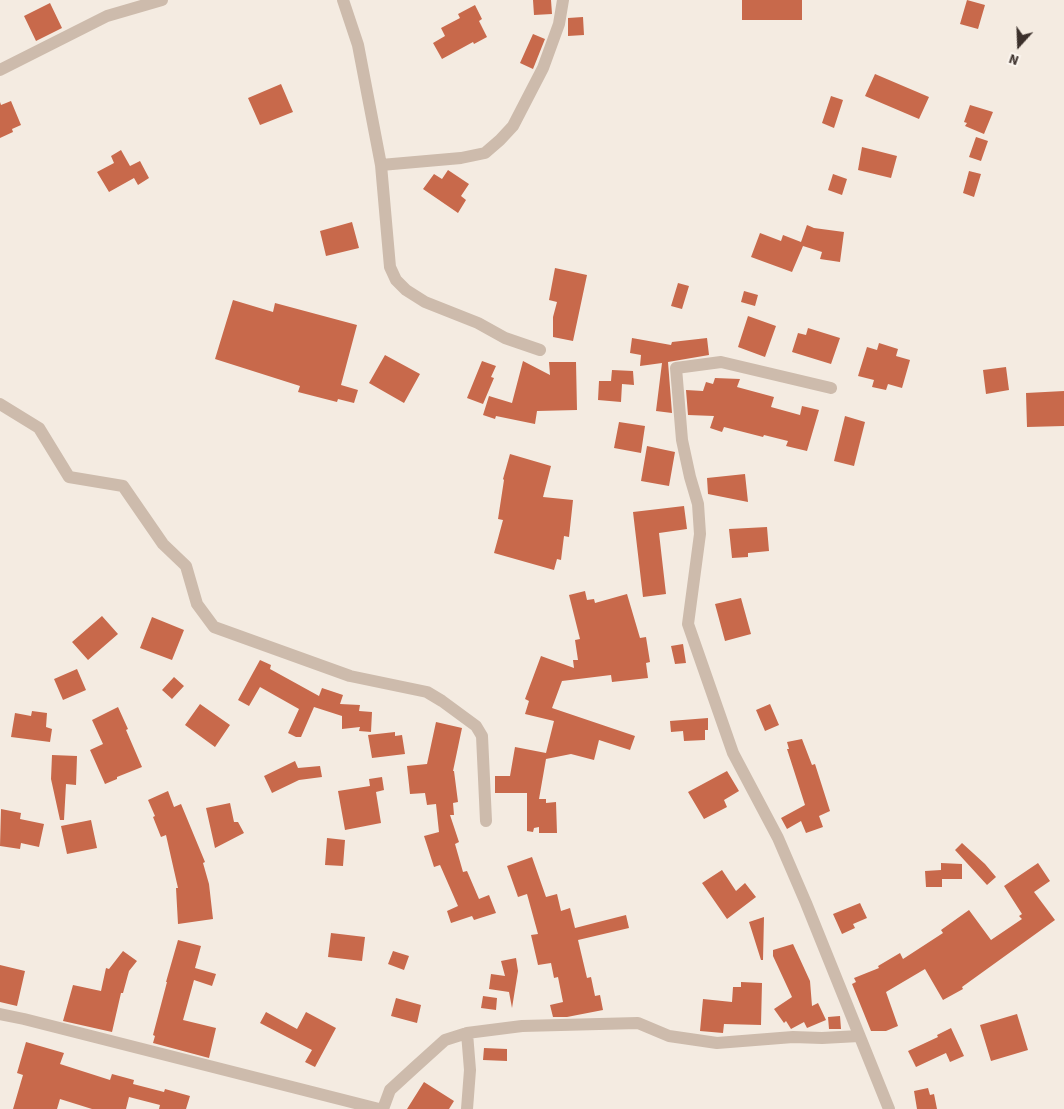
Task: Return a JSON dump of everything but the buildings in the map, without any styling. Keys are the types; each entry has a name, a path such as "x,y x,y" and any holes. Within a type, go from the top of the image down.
{"street":[{"path":"0,70 108,16 162,0"},
{"path":"343,0 358,45 381,165 390,267 396,280 406,290 425,302 460,315 505,338 540,350"},
{"path":"381,165 461,158 485,153 500,140 513,126 543,68 559,24 563,0"},
{"path":"831,388 721,362 676,368 682,440 698,504 700,534 688,624 733,753 778,838 888,1109"},
{"path":"0,404 39,428 69,477 122,486 163,544 186,566 198,604 214,627 350,676 427,692 476,726 482,736 486,820"},
{"path":"0,1014 24,1018 379,1109"},
{"path":"383,1109 390,1090 414,1068 445,1040 467,1033 522,1026 638,1023 669,1036 717,1043 793,1037 859,1036"},
{"path":"467,1033 470,1070 467,1109"}]}
